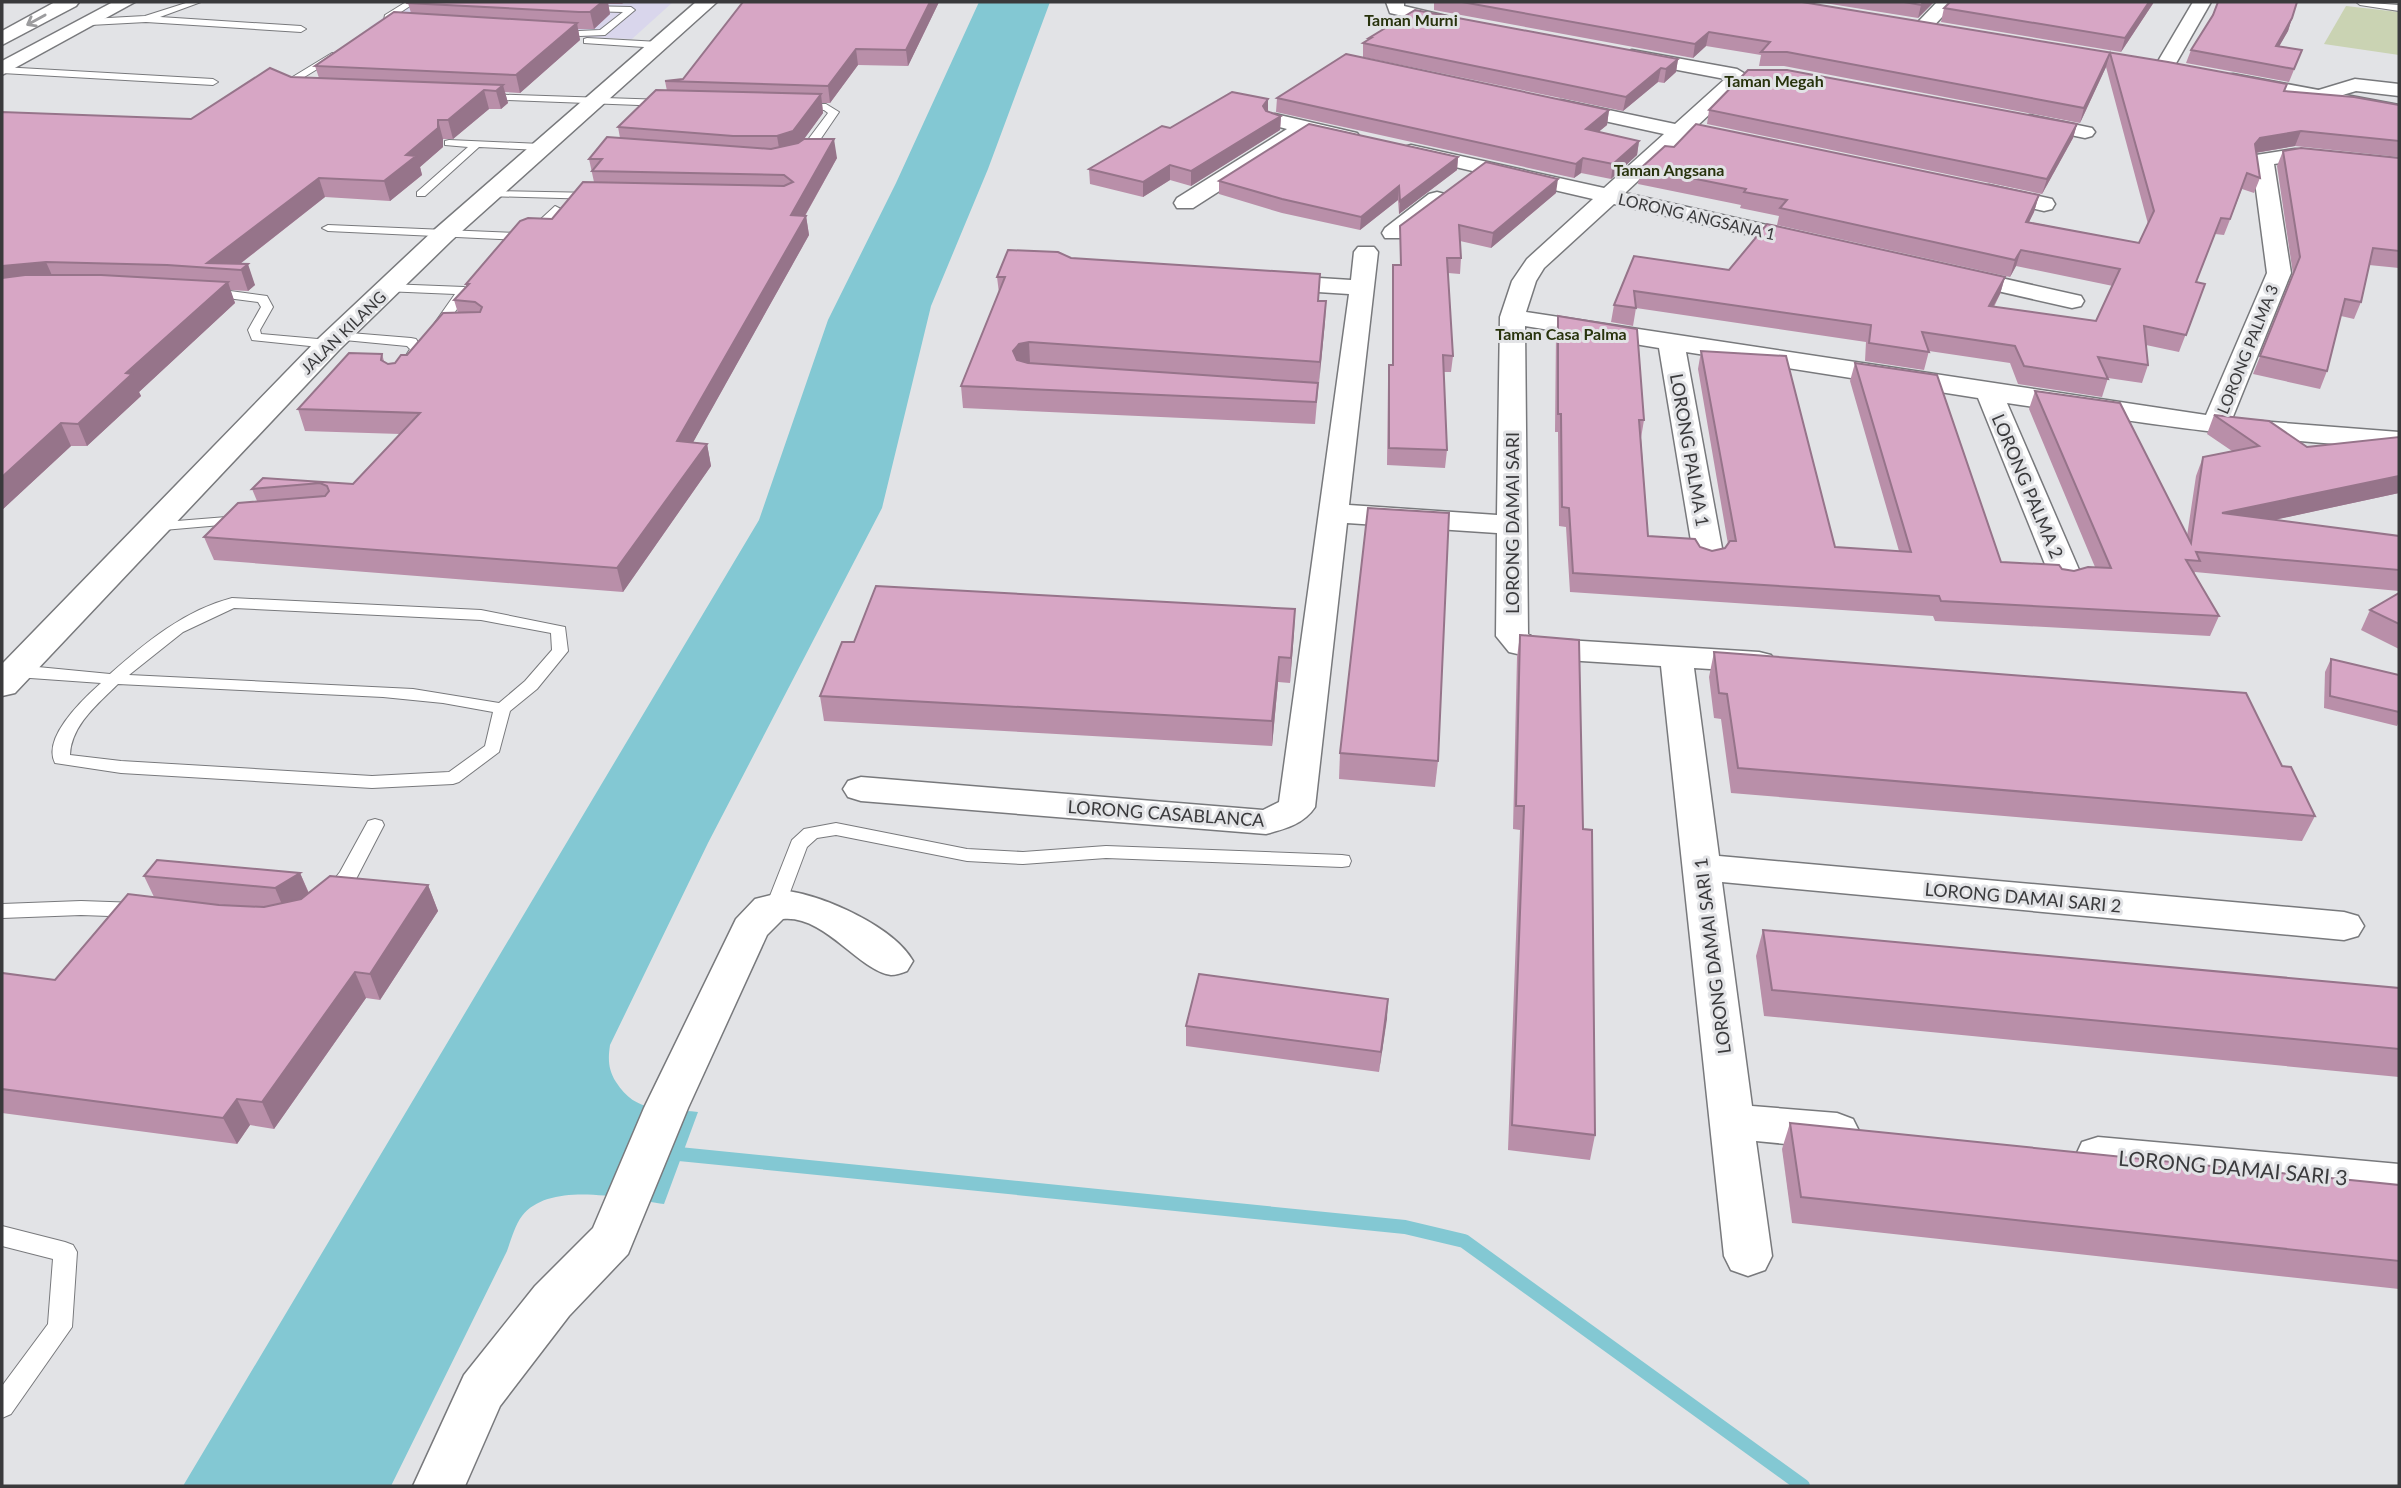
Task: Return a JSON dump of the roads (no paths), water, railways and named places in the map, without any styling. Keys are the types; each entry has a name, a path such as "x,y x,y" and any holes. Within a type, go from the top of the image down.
{"main road":[{"path":"2,38 69,2"},
{"name":"JALAN KILANG","path":"7,675 333,340 541,146 707,2"},
{"path":"1897,23 1950,32"},
{"path":"2157,67 2189,72"},
{"path":"2215,77 2399,112"}],"street":[{"path":"2,69 126,2"},
{"path":"1395,2 1396,9 1413,15 1472,27"},
{"path":"1923,27 1947,2"},
{"path":"2157,67 2202,2"},
{"path":"1617,53 1737,75 1760,74"},
{"name":"LORONG DAMAI SARI","path":"1737,75 1734,81 1535,264 1524,281 1512,317 1512,636 1521,645 1787,664"},
{"path":"2319,96 2355,85 2399,90"},
{"path":"1545,103 1709,134"},
{"path":"2016,119 2085,132"},
{"path":"1275,120 1370,142"},
{"path":"1185,203 1304,127"},
{"name":"LORONG ANGSANA 1","path":"1396,148 1827,245"},
{"name":"LORONG PALMA 3","path":"2216,425 2279,272 2263,159 2295,155 2399,166"},
{"path":"1393,233 1480,167"},
{"path":"1964,187 2044,204"},
{"name":"LORONG CASABLANCA","path":"861,789 1266,822 1297,807 1306,622 1333,513 1366,252"},
{"path":"1936,270 2072,301"},
{"path":"1252,281 1362,288"},
{"path":"1512,317 2216,425 2399,440"},
{"name":"LORONG PALMA 1","path":"1671,342 1709,559"},
{"name":"LORONG PALMA 2","path":"1989,392 2067,579"},
{"path":"1320,395 1348,397"},
{"path":"1333,513 1513,525"},
{"name":"LORONG DAMAI SARI 1","path":"1676,656 1748,1256"},
{"name":"LORONG DAMAI SARI 2","path":"1702,867 2344,926"},
{"path":"439,1486 482,1391 552,1301 611,1240 666,1108 750,929 761,914 776,906 794,906 817,912 852,929 893,961"},
{"path":"1732,1121 1871,1134"},
{"name":"LORONG DAMAI SARI 3","path":"2052,1150 2399,1182"}],"lane":[{"path":"146,19 197,2"},
{"path":"390,27 388,17 412,2"},
{"path":"641,2 603,33 550,37 659,45"},
{"path":"2360,2 2399,6"},
{"path":"2385,2 2399,6"},
{"path":"570,8 631,10"},
{"path":"90,22 146,19 301,29"},
{"path":"308,90 296,89 286,84 345,49"},
{"path":"2,69 213,82"},
{"path":"470,96 593,102 651,108 683,103"},
{"path":"792,106 826,107 834,112 805,154 792,160"},
{"path":"449,143 541,146"},
{"path":"421,194 477,145"},
{"path":"490,194 612,197"},
{"path":"328,228 519,237 533,232 555,209"},
{"path":"466,329 443,327 440,324 474,281"},
{"path":"388,288 464,291"},
{"path":"193,291 264,299 267,307 254,330 256,337 411,342 417,349 396,379"},
{"path":"152,527 255,518"},
{"path":"232,603 481,615 559,630 559,651 531,685 502,709 493,748 453,778 372,782 121,767 61,759 62,742 77,718 146,651 191,620 232,603"},
{"path":"7,675 381,691 464,699 502,709"},
{"path":"312,912 324,905 348,876 374,825"},
{"path":"776,906 799,844 811,832 836,829 967,855 1023,858 1106,852 1342,861"},
{"path":"2,911 81,908 157,911"},
{"path":"2,1236 65,1252 60,1327 2,1406"}],"water":[{"path":"979,2 1050,2 988,169 931,306 882,508 708,843 610,1045 611,1073 632,1100 651,1108 698,1112 664,1204 609,1196 569,1195 551,1198 535,1205 522,1216 391,1486 183,1486 759,520 828,320 896,183"}],"waterway":[{"path":"669,1153 1405,1227 1464,1241 1803,1486"}],"district":[{"name":"Taman Murni","path":"1411,19"},
{"name":"Taman Megah","path":"1774,80"},
{"name":"Taman Angsana","path":"1669,169"},
{"name":"Taman Casa Palma","path":"1561,333"}]}
